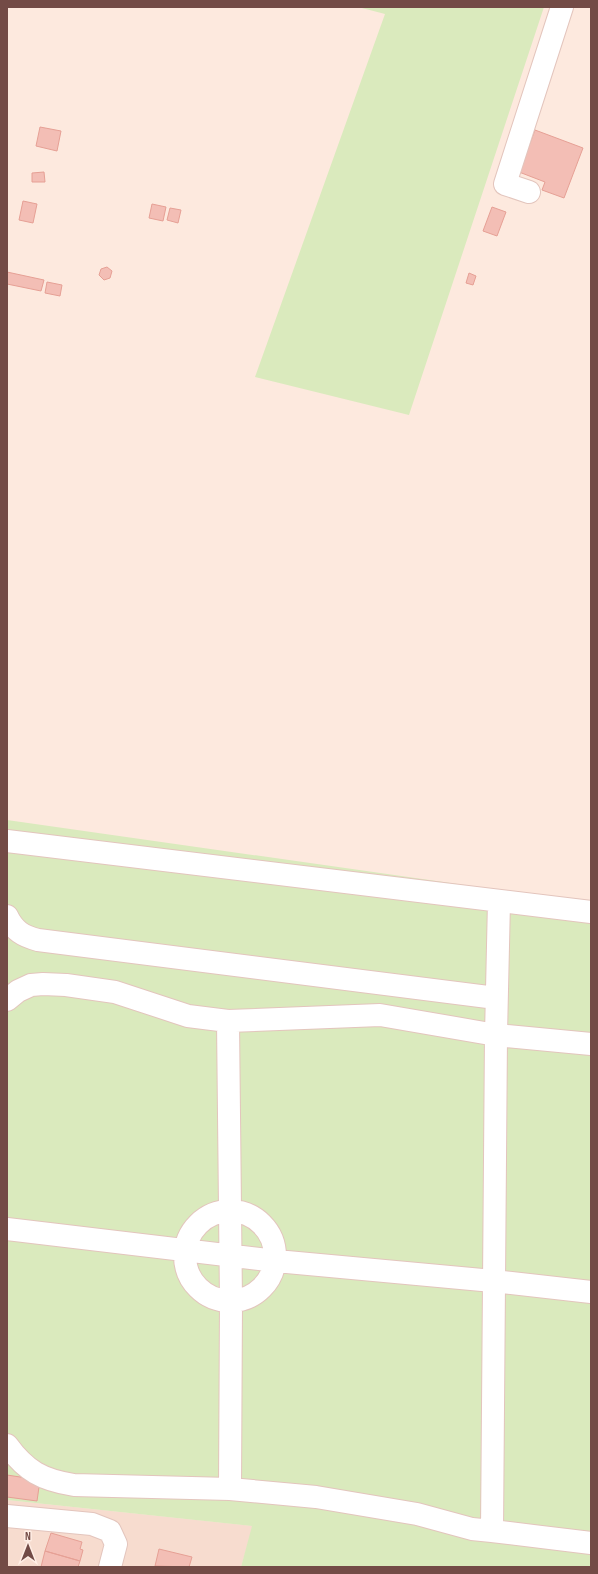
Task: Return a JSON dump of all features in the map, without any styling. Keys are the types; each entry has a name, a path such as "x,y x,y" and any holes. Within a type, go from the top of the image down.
{"street":[{"path":"529,192 505,184 562,7"},
{"path":"7,841 591,912"},
{"path":"492,1531 496,998 499,901"},
{"path":"7,916 12,926 23,936 38,940 496,998"},
{"path":"7,1000 18,991 31,985 66,985 114,992 188,1016 228,1021 380,1015 496,1035 591,1044"},
{"path":"228,1021 228,1211 231,1302 230,1489"},
{"path":"228,1211 242,1212 254,1217 264,1225 271,1236 275,1248 276,1261 272,1274 266,1285 256,1294 231,1302 219,1300 207,1295 197,1287 185,1264 185,1251 188,1238 200,1223 216,1213 228,1211"},
{"path":"7,1229 229,1256 493,1281 591,1292"},
{"path":"7,1445 28,1468 36,1474 54,1482 74,1485 230,1489 338,1501 417,1514 472,1529 591,1543"},
{"path":"7,1516 92,1524 110,1531 116,1544 110,1567"}],"shaded area":[{"path":"7,1500 253,1526 241,1567 7,1567"}],"green space":[{"path":"358,7 544,7 409,415 255,377 385,14"},
{"path":"7,820 591,903 591,1567 241,1567 252,1526 7,1500"}],"building":[{"path":"40,127 61,131 57,151 36,146"},
{"path":"535,130 583,148 564,198 542,190 545,182 519,172"},
{"path":"44,172 45,182 32,182 32,173"},
{"path":"23,201 37,204 33,223 19,220"},
{"path":"152,204 166,207 163,221 149,218"},
{"path":"492,207 506,212 497,236 483,231"},
{"path":"170,208 181,210 178,223 167,220"},
{"path":"107,267 112,271 110,278 104,280 99,275 101,269"},
{"path":"7,272 44,280 41,291 7,284"},
{"path":"469,273 476,276 473,285 466,283"},
{"path":"47,282 62,285 60,296 45,293"},
{"path":"7,1475 40,1480 37,1501 7,1497"},
{"path":"51,1533 82,1542 80,1549 83,1550 80,1561 45,1551"},
{"path":"159,1549 192,1557 189,1567 155,1566"},
{"path":"45,1551 80,1561 78,1567 41,1567"}]}
